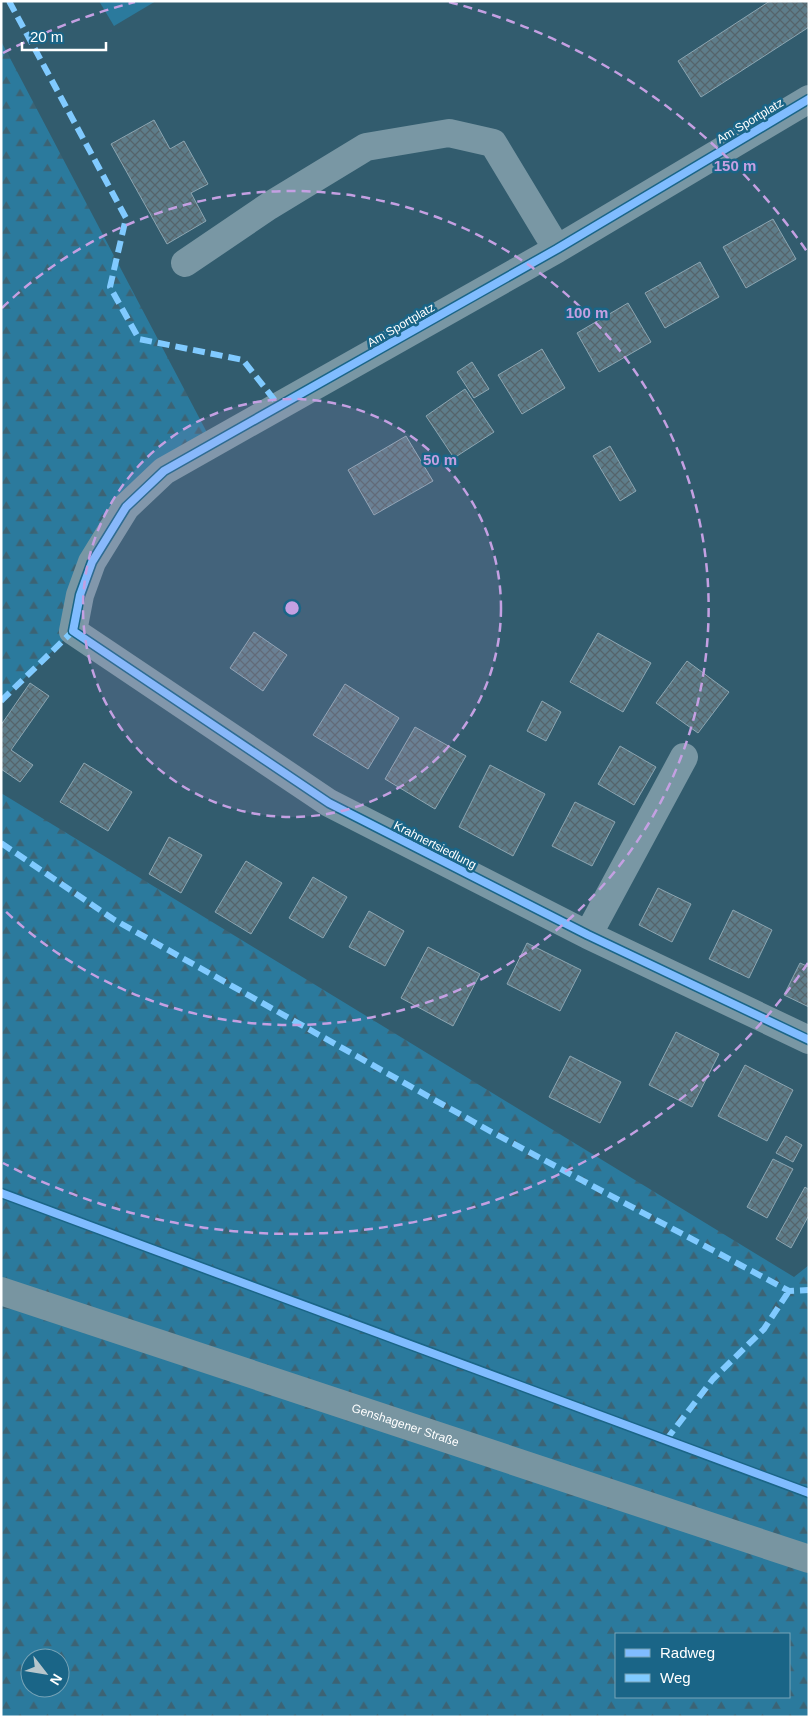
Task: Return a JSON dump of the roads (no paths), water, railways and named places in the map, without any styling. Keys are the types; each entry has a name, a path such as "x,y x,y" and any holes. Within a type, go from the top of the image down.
{"main road":[{"name":"Genshagener Straße","path":"1,1291 809,1559"}],"street":[{"name":"Am Sportplatz","path":"73,630 80,595 92,562 126,507 164,471 557,249 809,99"},
{"path":"185,263 269,206 366,147 449,133 493,143 557,249"},
{"name":"Krahnertsiedlung","path":"73,630 329,803 588,935 809,1040"},
{"path":"588,935 684,757"}]}
